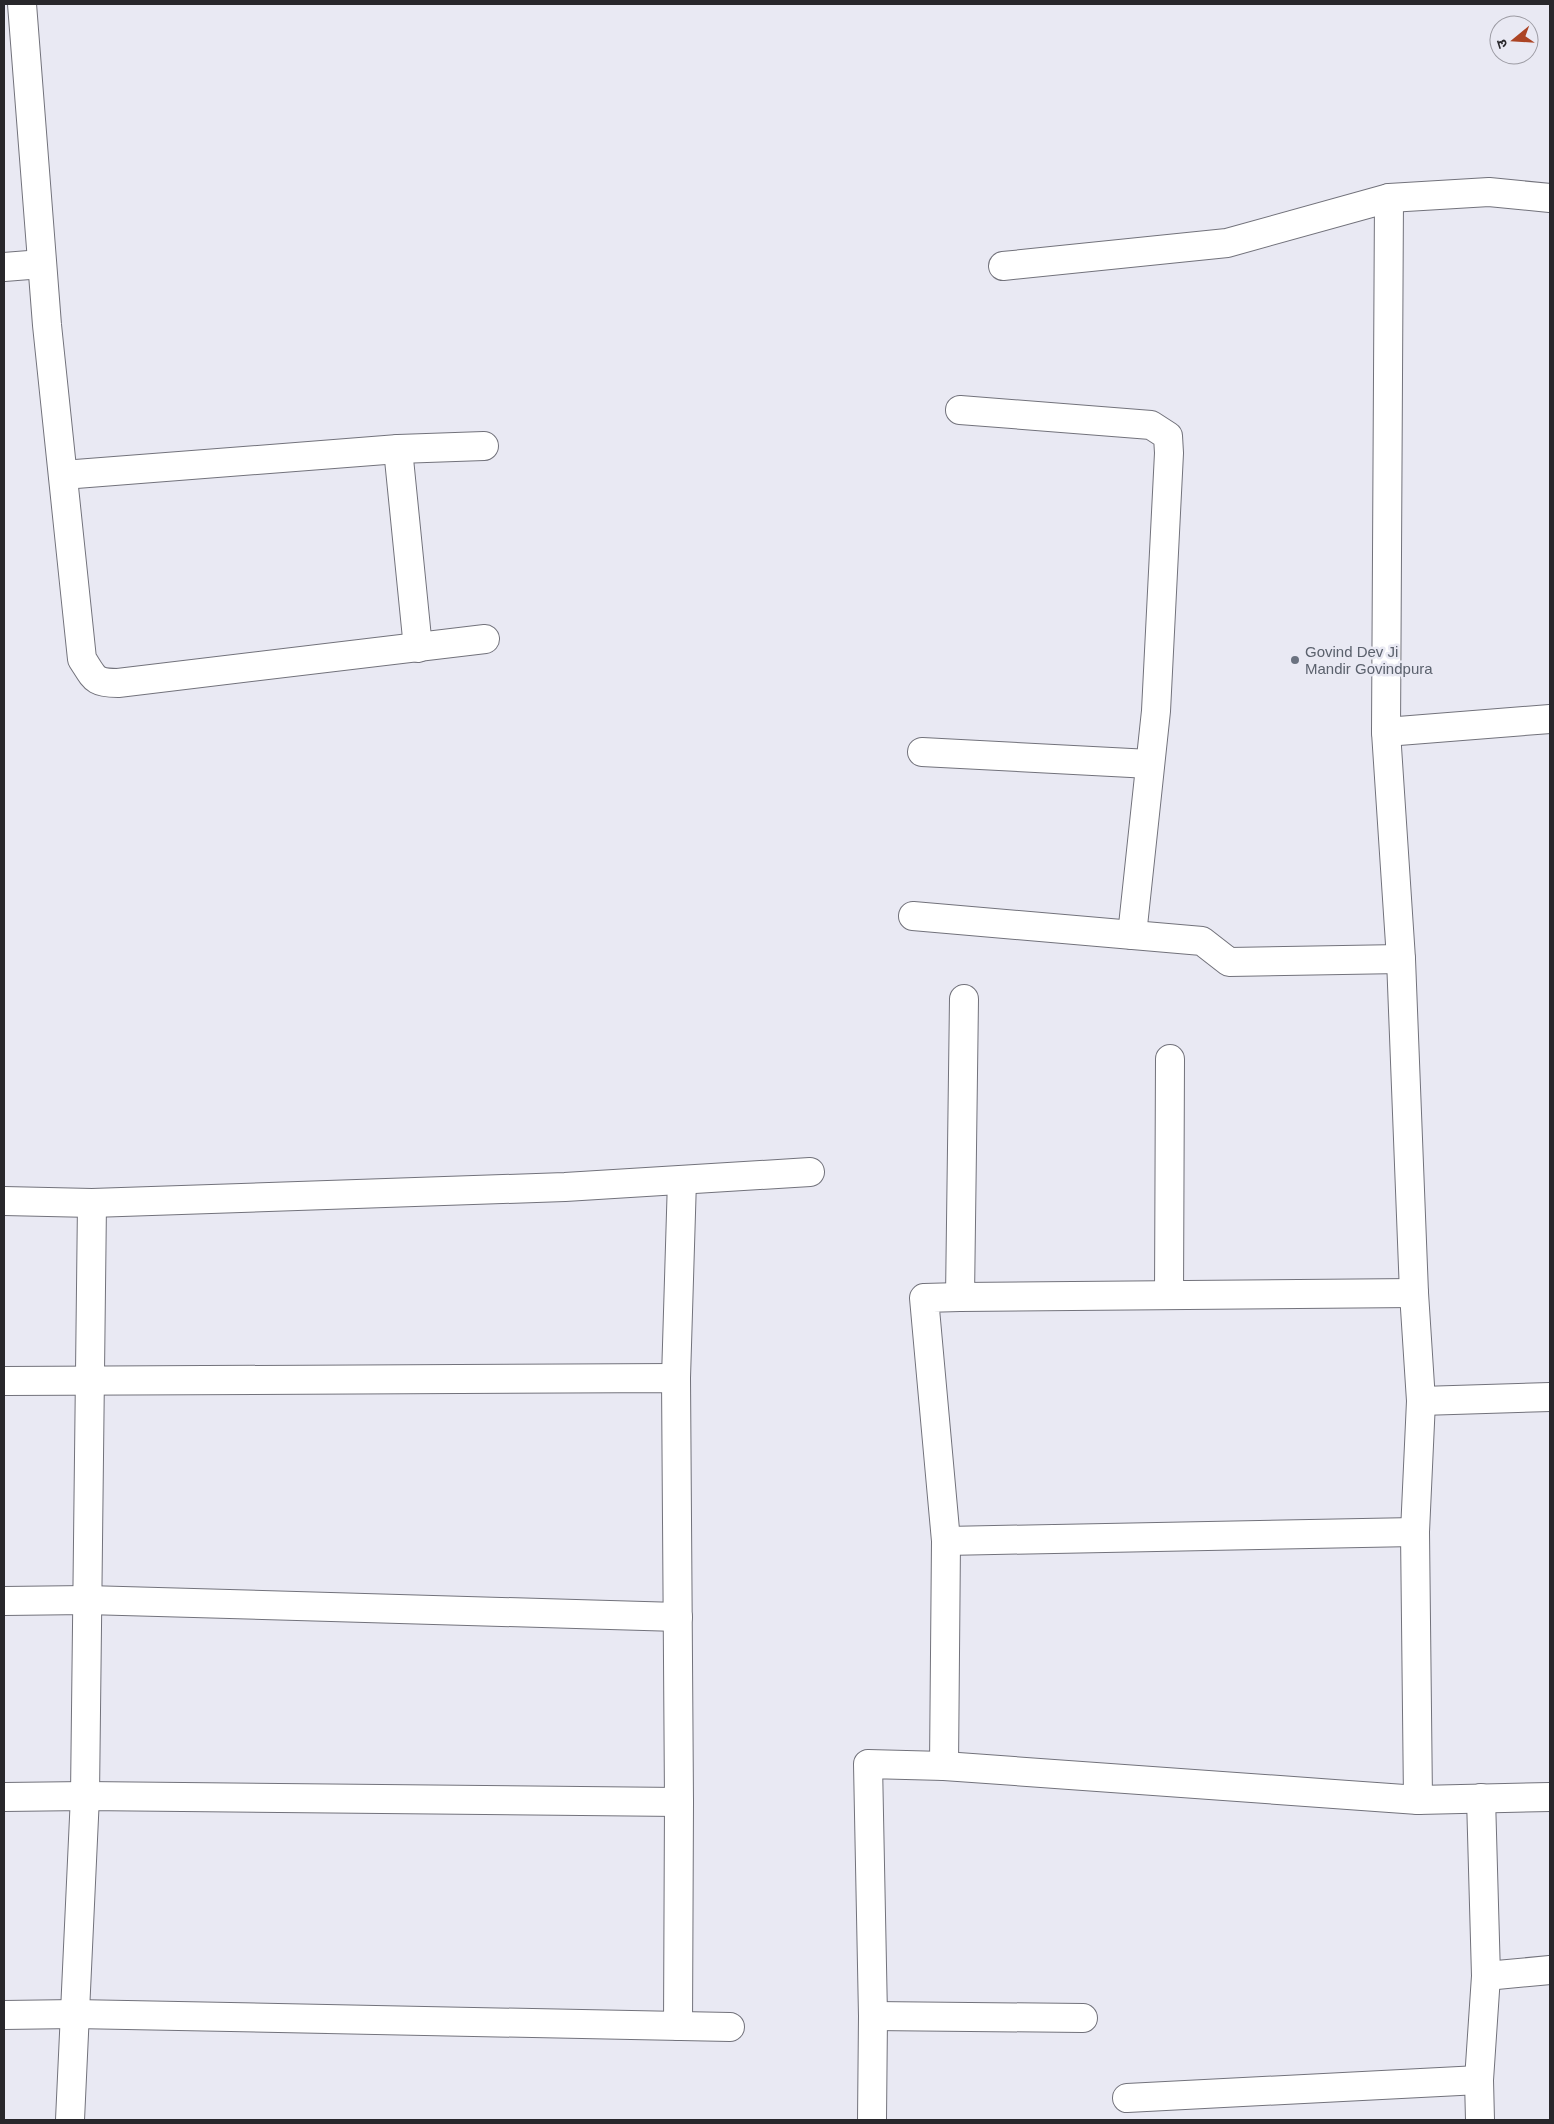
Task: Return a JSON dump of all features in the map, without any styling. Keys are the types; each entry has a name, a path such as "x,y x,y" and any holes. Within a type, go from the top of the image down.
{"street":[{"path":"22,4 15,52 42,264 82,659 92,675 101,683 118,683 485,639"},
{"path":"1003,266 1227,243 1389,198 1489,192 1550,198"},
{"path":"1389,198 1386,732 1401,959 1414,1293 1422,1400 1415,1532 1418,1800"},
{"path":"4,267 42,264"},
{"path":"960,410 1151,425 1168,436 1170,454 1156,711 1132,935"},
{"path":"63,475 398,449 484,446"},
{"path":"398,449 418,648"},
{"path":"1386,732 1550,719"},
{"path":"922,752 1150,764"},
{"path":"913,916 1202,941 1229,962 1401,959"},
{"path":"960,1297 964,999"},
{"path":"1169,1295 1170,1060"},
{"path":"4,1200 92,1203 565,1186 810,1172"},
{"path":"678,2026 679,1802 676,1378 682,1180"},
{"path":"70,2120 84,1796 92,1203"},
{"path":"944,1766 946,1540 924,1298 1414,1293"},
{"path":"4,1381 676,1378"},
{"path":"1422,1400 1550,1397"},
{"path":"946,1540 1415,1532"},
{"path":"4,1600 87,1600 678,1617"},
{"path":"872,2120 873,2016 868,1764 944,1766 1418,1800 1550,1797"},
{"path":"4,1797 84,1796 679,1802"},
{"path":"1480,2120 1479,2080 1486,1976 1481,1798"},
{"path":"1486,1976 1550,1970"},
{"path":"4,2015 75,2014 730,2027"},
{"path":"873,2016 1083,2018"},
{"path":"1127,2098 1479,2080"}],"place":[{"name":"Govind Dev Ji Mandir Govindpura","path":"1295,660"}]}
